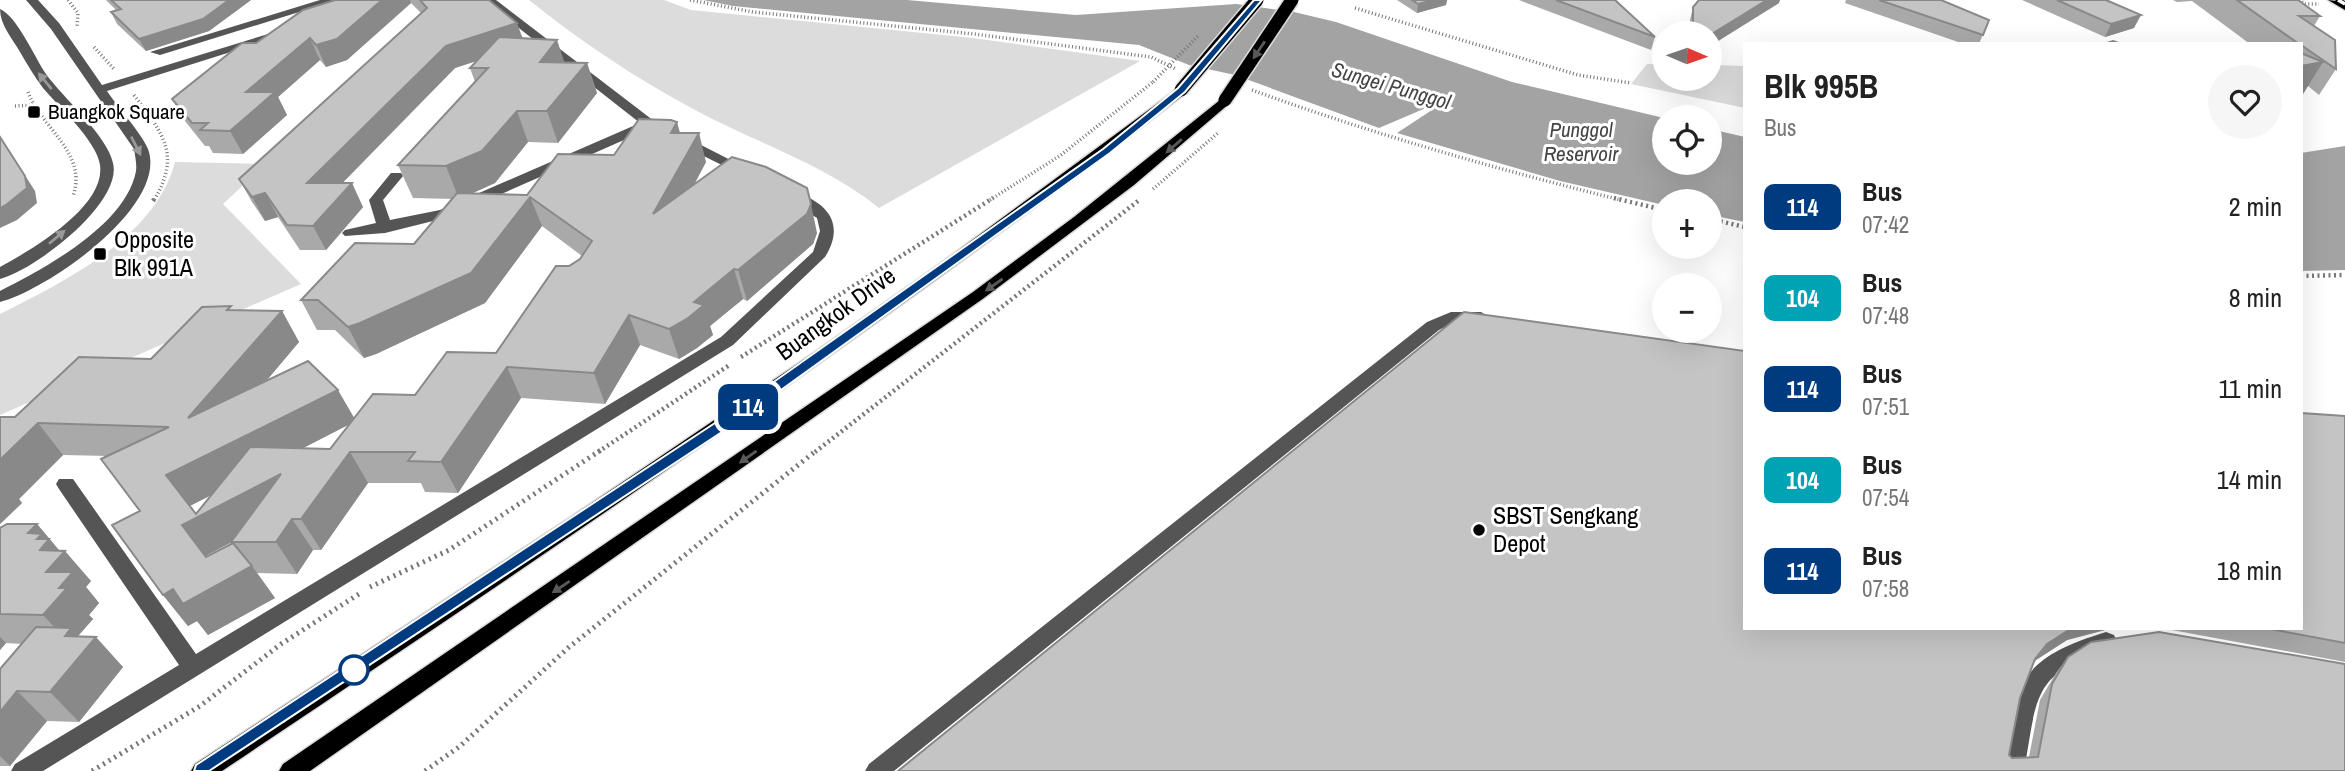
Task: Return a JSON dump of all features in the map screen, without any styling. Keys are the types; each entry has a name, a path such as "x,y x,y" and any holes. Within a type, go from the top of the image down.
{"main road":[{"name":"Buangkok Drive","path":"203,771 729,421 1107,151 1181,90 1257,0"},
{"path":"291,771 629,541 1029,261 1171,149 1225,100 1292,0"},
{"path":"2334,0 2345,7"}],"street":[{"path":"0,297 29,283 101,234 130,200 143,170 141,149 55,26 32,0"},
{"path":"156,52 332,0"},
{"path":"489,0 649,124 760,178"},
{"path":"0,13 12,26 29,62 107,163 107,179 87,211 39,251 0,274"},
{"path":"98,90 298,29"},
{"path":"187,43 212,67 218,68"},
{"path":"236,48 242,57 236,63"},
{"path":"350,233 444,215 649,124"},
{"path":"385,228 376,200 396,176"},
{"path":"23,771 727,341 820,254 827,240 828,223 822,212 780,190"},
{"path":"877,771 1433,326 1451,317 1503,320"},
{"path":"66,484 192,666"},
{"path":"2012,771 2027,697 2046,665 2072,649 2133,638"}],"path":[{"path":"68,0 78,13 77,29"},
{"path":"2299,0 2305,4 2320,4"},
{"path":"1355,8 1578,75 1631,83"},
{"path":"92,771 200,706 281,644 371,586 449,550 867,276 1061,155 1153,82 1207,27"},
{"path":"86,38 125,82"},
{"path":"1509,55 1515,51"},
{"path":"23,82 41,117 58,135 78,169 78,185 70,202"},
{"path":"15,106 34,105"},
{"path":"425,771 459,747 568,648 784,476 1059,265 1182,165 1226,124"},
{"path":"1722,222 1743,227"},
{"path":"2303,276 2345,275"}],"shaded area":[{"path":"529,0 664,0 691,10 973,38 1140,61 879,208 813,166 718,122 652,86 589,45"},
{"path":"1647,64 1652,64 1652,88 1631,84"},
{"path":"1722,65 1743,66 1743,108 1664,91 1722,91"},
{"path":"175,162 266,164 223,204 301,284 0,415 0,314 79,271 128,235 148,213 164,189"}],"water":[{"name":"Punggol Reservoir","path":"703,0 907,0 1076,15 1236,4 1294,12 1336,22 1512,82 1652,115 1652,175 1722,175 1722,132 1743,137 1743,222 1722,217 1722,189 1652,189 1652,202 1560,181 1397,133 1435,108 1448,112 1454,108 1440,102 1379,128 1235,75 1189,65 1139,45 733,6"},
{"path":"2345,146 2345,270 2303,271 2303,153"}],"building":[{"path":"111,0 229,0 203,19 139,39 111,12 121,9"},
{"path":"335,0 382,0 337,39 316,45 310,38 246,92 275,92 230,131 200,130 208,123 192,123 172,99 242,43 256,43 303,10"},
{"path":"420,0 489,0 517,23 446,46 307,183 352,183 313,226 287,225 265,193 252,197 239,179 427,8"},
{"path":"1412,0 1434,0 1418,4"},
{"path":"1556,0 1615,0 1652,36"},
{"path":"1699,0 1767,0 1722,28 1722,21 1693,21 1693,7"},
{"path":"1879,0 1941,0 1989,20 1983,35"},
{"path":"2057,0 2106,0 2141,15 2111,24"},
{"path":"2237,0 2298,0 2320,16 2299,16 2335,40 2336,69 2303,46 2303,42 2296,42"},
{"path":"499,37 557,40 540,62 587,63 547,111 517,111 482,151 446,166 398,165 488,68 470,68"},
{"path":"2303,54 2323,62 2303,66"},
{"path":"639,119 677,122 671,133 699,133 653,214 732,157 766,167 807,188 811,204 807,214 694,302 704,305 669,329 629,315 594,373 507,367 441,462 408,461 415,452 350,452 301,519 292,519 276,542 231,542 281,474 182,525 206,557 233,543 252,566 183,604 173,589 163,595 112,525 140,511 101,459 169,427 38,423 0,460 0,417 15,417 79,357 151,359 202,307 231,306 227,310 282,311 188,418 308,361 338,390 166,475 196,514 250,447 330,449 373,394 415,395 447,352 496,353 556,266 569,266 580,259 592,241 530,197 471,273 360,323 348,327 318,300 301,300 355,243 414,244 457,193 527,195 558,154 614,155"},
{"path":"0,137 25,176 27,188 0,208"},
{"name":"SBST Sengkang Depot","path":"1464,312 1652,338 1652,343 1687,343 1743,351 1743,630 2069,630 2047,644 2035,659 2020,698 2009,755 2012,758 2038,757 2052,684 2068,657 2091,642 2159,632 2345,664 2345,771 898,771"},
{"path":"2303,413 2345,416 2345,643 2276,630 2303,630"},
{"path":"7,524 37,524 28,533 42,534 37,539 49,539 40,550 65,551 46,572 73,572 59,588 67,588 43,615 0,614 0,528"},
{"path":"36,627 71,628 65,636 96,637 50,692 17,691 0,712 0,669"}],"railway":[{"path":"2338,0 2345,4"}],"bus line":[{"name":"114","path":"203,771 729,421 1107,151 1181,90 1257,0"}],"place":[{"name":"Buangkok Square","path":"34,112"},
{"name":"Opposite Blk 991A","path":"100,254"},
{"name":"SBST Sengkang Depot","path":"1479,530"}],"water label":[{"name":"Sungei Punggol","path":"1391,86"}]}
